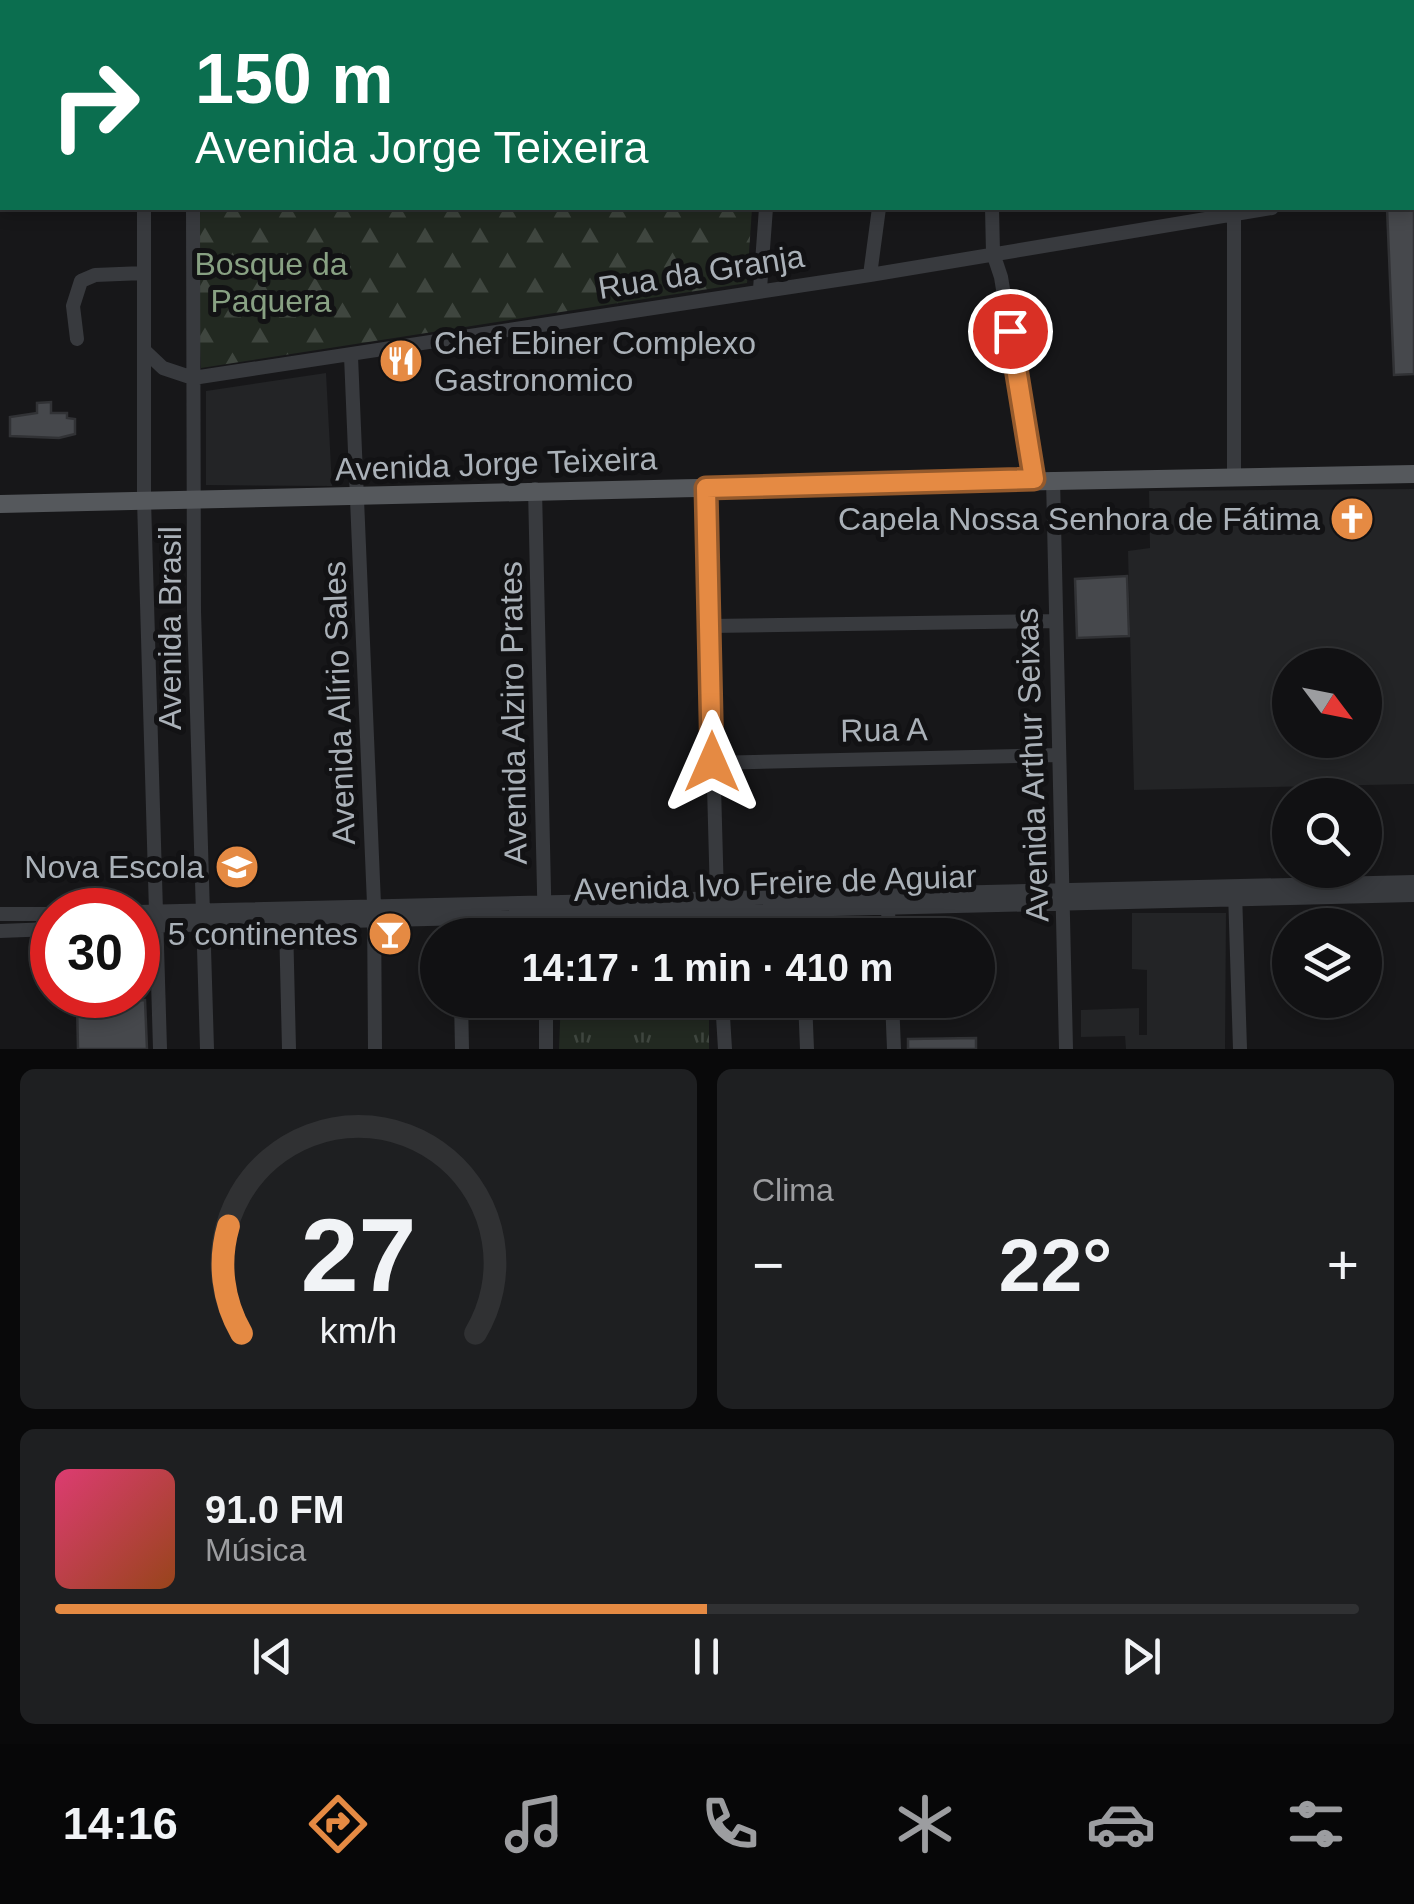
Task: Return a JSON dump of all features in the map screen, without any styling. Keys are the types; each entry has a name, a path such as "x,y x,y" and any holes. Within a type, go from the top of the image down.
{"main road":[{"name":"Avenida Jorge Teixeira","path":"0,504 359,498 536,489 1414,474"}],"street":[{"name":"Avenida Brasil","path":"144,210 144,500 154,888"},
{"name":"Avenida Brasil","path":"193,210 194,610 206,1049"},
{"path":"760,290 766,210"},
{"path":"870,274 879,210"},
{"name":"Avenida Arthur Seixas","path":"992,210 993,254 1044,479 1055,621 1066,1049"},
{"name":"Rua da Granja","path":"193,378 1259,210"},
{"path":"1234,214 1234,477"},
{"path":"76,339 73,306 81,281 95,274 144,274"},
{"path":"145,351 163,368 193,378"},
{"name":"Avenida Alírio Sales","path":"351,356 374,904 375,1049"},
{"path":"706,488 717,918"},
{"name":"Avenida Alziro Prates","path":"536,489 545,918"},
{"path":"710,626 1055,621"},
{"name":"Rua A","path":"712,762 1057,755"},
{"name":"Avenida Ivo Freire de Aguiar","path":"1397,889 1414,882"},
{"name":"Avenida Ivo Freire de Aguiar","path":"160,919 374,904 718,896 1064,896 1397,889 1414,895"},
{"path":"1235,893 1240,1049"},
{"name":"Avenida Ivo Freire de Aguiar","path":"545,918 802,908 888,909 1064,896"},
{"path":"802,908 802,918"},
{"path":"888,909 889,918"},
{"path":"0,914 30,914"},
{"name":"Avenida Ivo Freire de Aguiar","path":"205,918 420,925"},
{"path":"286,923 289,1049"},
{"path":"0,931 30,930"},
{"name":"Avenida Brasil","path":"159,1018 160,1049"},
{"path":"461,1018 462,1049"},
{"path":"546,1018 546,1049"},
{"path":"723,1018 725,1049"},
{"path":"806,1018 807,1049"},
{"path":"893,1018 894,1049"}],"shaded area":[{"path":"326,373 332,486 206,485 206,391"},
{"path":"1414,489 1414,784 1382,785 1382,778 1272,778 1272,787 1134,790 1128,551 1150,548 1149,491"},
{"path":"1132,913 1226,913 1225,1049 1126,1049 1125,1036 1081,1037 1081,1010 1139,1008 1139,1035 1147,1035 1147,970 1132,969"}],"green space":[{"name":"Bosque da Paquera","path":"194,210 752,210 747,283 201,368"},
{"path":"560,1018 709,1018 709,1049 559,1049"}],"building":[{"path":"1387,210 1414,210 1414,374 1394,375"},
{"path":"51,402 51,413 67,413 67,418 75,419 75,434 59,438 10,436 10,417 37,413 37,403"},
{"path":"1127,576 1129,636 1077,638 1075,579"},
{"path":"77,1018 146,1018 147,1049 78,1049"},
{"path":"976,1038 976,1049 908,1049 908,1039"}],"place":[{"name":"Chef Ebiner Complexo Gastronomico","path":"401,361"},
{"name":"Capela Nossa Senhora de Fátima","path":"1352,519"},
{"name":"Nova Escola","path":"237,867"},
{"name":"5 continentes","path":"390,934"}],"route":[{"path":"712,762 706,488 1034,479 1010,331"}]}
